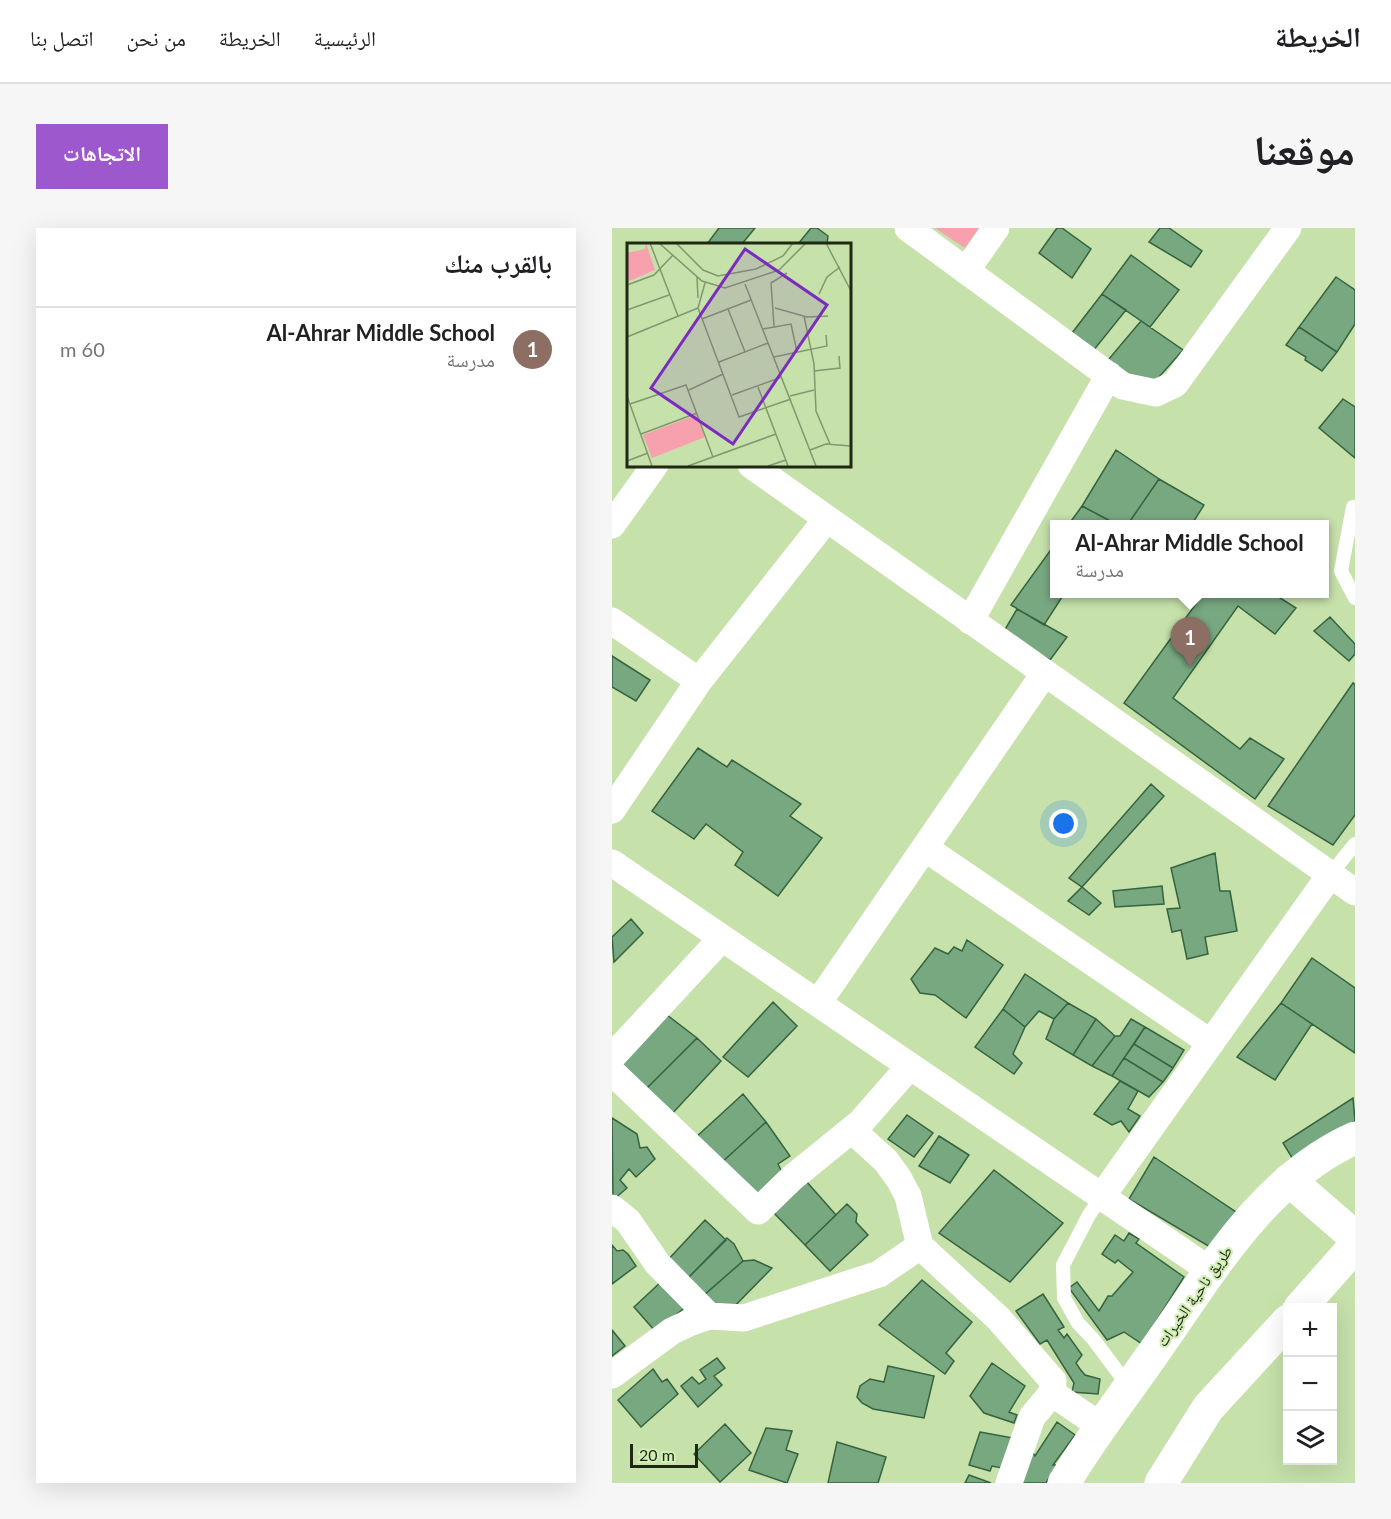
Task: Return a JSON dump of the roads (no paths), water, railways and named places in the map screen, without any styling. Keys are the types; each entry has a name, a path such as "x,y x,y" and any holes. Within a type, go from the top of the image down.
{"main road":[{"name":"طريق ناحية الخيرات","path":"1064,1483 1243,1228 1289,1180 1318,1159 1355,1138"},
{"path":"1289,1180 1355,1237"},
{"path":"1304,1303 1355,1246"},
{"path":"1161,1483 1208,1408 1283,1325"}],"street":[{"path":"908,228 1124,386 1156,393 1175,384 1288,228"},
{"path":"966,271 996,228"},
{"path":"970,621 1109,375"},
{"path":"612,525 655,466"},
{"path":"752,466 1355,892"},
{"path":"612,810 699,681 826,520"},
{"path":"612,621 699,681"},
{"path":"818,1003 1044,674"},
{"path":"925,848 1211,1043"},
{"path":"612,863 1211,1271"},
{"path":"1102,1196 1330,875"},
{"path":"612,1057 722,938"},
{"path":"612,1072 758,1211 792,1178 852,1130 910,1065"},
{"path":"852,1130 886,1161 899,1179 908,1196 920,1246 1006,1327 1053,1381 1052,1393 1032,1417 1009,1483"},
{"path":"612,1208 628,1221 657,1263 709,1316"},
{"path":"612,1375 672,1331 709,1316 744,1318 879,1274 920,1246"},
{"path":"1052,1393 1102,1427"}],"lane":[{"path":"1353,507 1341,571 1355,598"},
{"path":"1330,875 1355,844"},
{"path":"1102,1196 1089,1215 1063,1265 1064,1298 1077,1323 1094,1340 1129,1388"}],"place":[{"name":"Al-Ahrar Middle School","path":"1190,667"}]}
